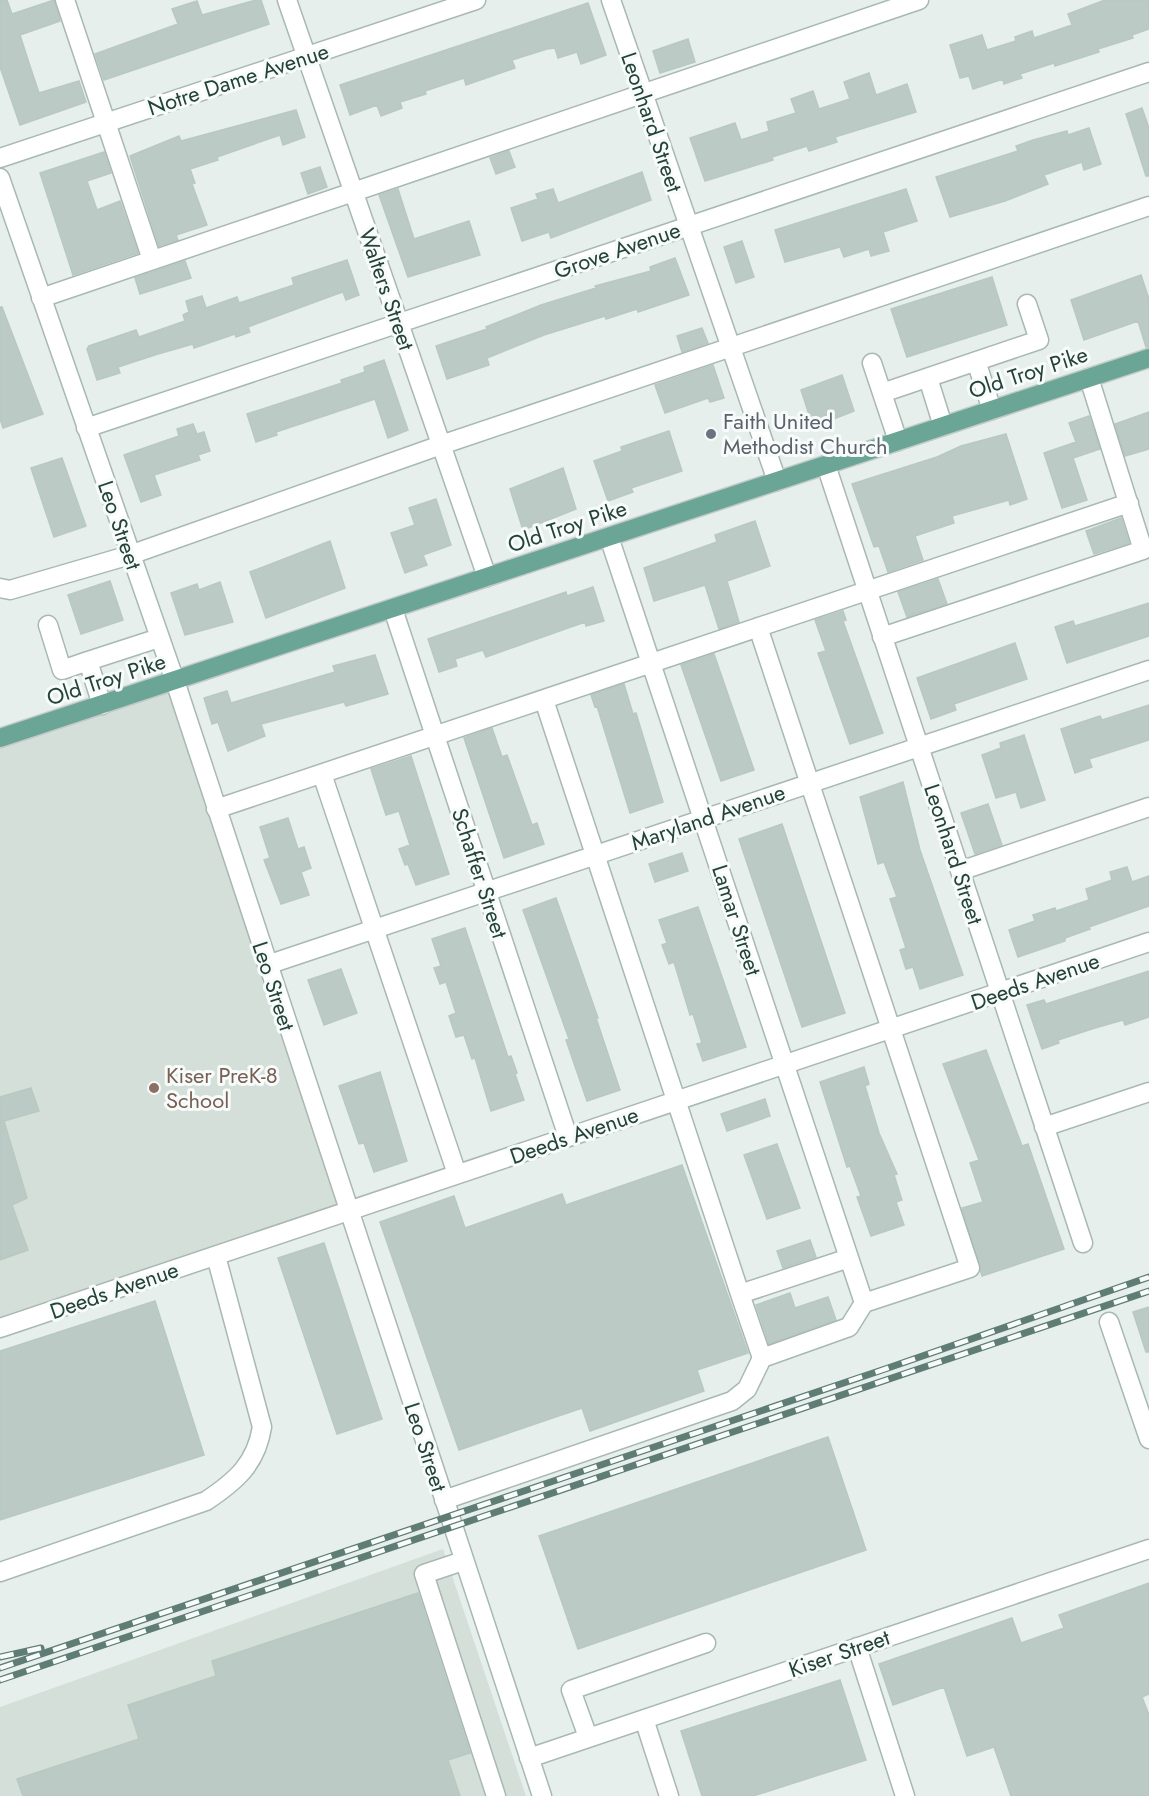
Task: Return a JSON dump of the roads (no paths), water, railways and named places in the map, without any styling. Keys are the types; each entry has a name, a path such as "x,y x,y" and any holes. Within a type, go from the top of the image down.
{"main road":[{"name":"Old Troy Pike","path":"0,738 1149,358"}],"street":[{"path":"65,0 152,260"},
{"name":"Walters Street","path":"287,0 487,578"},
{"name":"Notre Dame Avenue","path":"0,158 476,0"},
{"name":"Leonhard Street","path":"611,0 777,481"},
{"path":"41,298 353,190 919,0"},
{"name":"Grove Avenue","path":"86,428 1149,72"},
{"name":"Leo Street","path":"0,178 175,681 542,1796"},
{"path":"0,588 10,590 130,555 441,445 1149,206"},
{"path":"882,393 1039,340 1027,304"},
{"path":"976,361 992,410"},
{"path":"872,363 898,441"},
{"path":"928,378 943,426"},
{"path":"882,637 1143,550 1142,521 1129,503 1089,378"},
{"name":"Leonhard Street","path":"826,465 1083,1243"},
{"path":"216,809 1129,503"},
{"name":"Lamar Street","path":"609,537 864,1303"},
{"name":"Schaffer Street","path":"393,609 568,1137"},
{"path":"48,626 62,670 159,638"},
{"path":"758,627 970,1268 864,1303 849,1328 762,1358"},
{"path":"88,661 102,705"},
{"name":"Maryland Avenue","path":"267,965 1149,669"},
{"path":"444,1500 732,1401 747,1389 762,1358 544,699"},
{"path":"322,774 457,1174"},
{"path":"960,871 1149,807"},
{"name":"Deeds Avenue","path":"0,1328 1149,942"},
{"path":"1044,1127 1149,1092"},
{"path":"0,1572 206,1501 231,1485 249,1464 259,1446 262,1427 216,1256"},
{"path":"740,1294 849,1258"},
{"path":"1109,1322 1149,1439"},
{"name":"Kiser Street","path":"529,1758 1149,1549"},
{"path":"463,1561 424,1574 496,1796"},
{"path":"588,1737 571,1690 706,1643"},
{"path":"857,1647 905,1796"},
{"path":"644,1719 669,1796"}],"railway":[{"path":"0,1668 888,1368 1149,1277"},
{"path":"0,1680 1149,1291"},
{"path":"0,1657 41,1648"}],"place":[{"name":"Faith United Methodist Church","path":"711,434"},
{"name":"Kiser PreK-8 School","path":"154,1088"}]}
